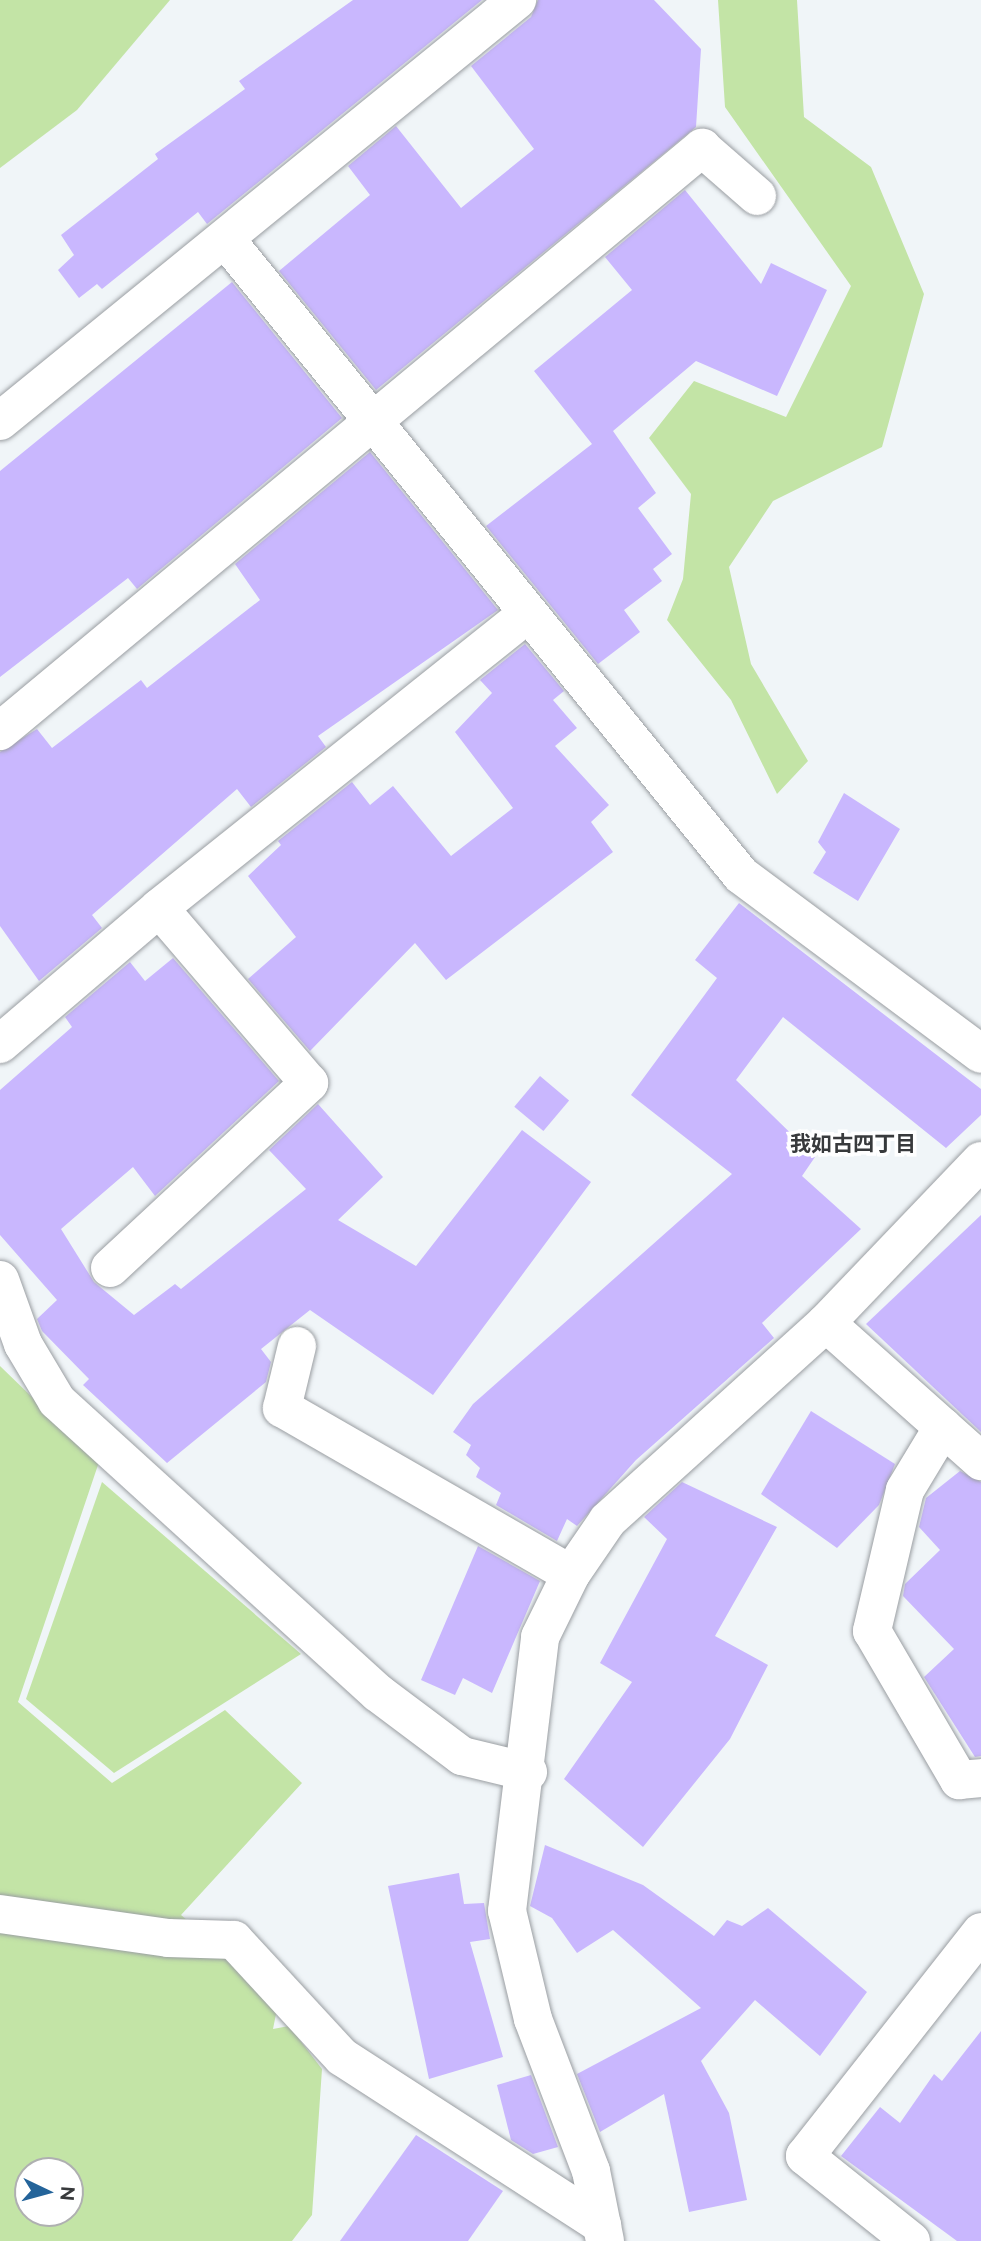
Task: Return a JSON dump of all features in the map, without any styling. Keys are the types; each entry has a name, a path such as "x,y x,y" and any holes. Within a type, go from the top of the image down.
{"street":[{"path":"0,421 227,242 517,0"},
{"path":"0,731 373,424 702,148 757,196"},
{"path":"227,242 525,616 741,875 981,1054"},
{"path":"0,1044 159,908 525,616"},
{"path":"110,1268 309,1083 159,908"},
{"path":"604,2233 591,2171 533,2019 507,1911 528,1772 540,1637 570,1574 608,1520 826,1323 981,1161"},
{"path":"0,1280 23,1344 57,1401 379,1693 462,1756 528,1772"},
{"path":"826,1323 981,1461"},
{"path":"297,1346 282,1408 570,1574"},
{"path":"943,1427 905,1490 872,1631 959,1780 981,1778"},
{"path":"0,1914 131,1934 234,1940 342,2057 604,2233"},
{"path":"911,2241 805,2156 981,1932"}],"green space":[{"path":"0,0 170,0 77,110 0,168"},
{"path":"718,0 797,0 804,117 871,167 924,294 882,447 773,501 729,567 751,664 808,761 777,794 731,700 667,620 683,579 691,494 649,438 694,381 786,417 851,286 725,107"},
{"path":"0,1366 99,1462 18,1702 112,1783 225,1710 302,1783 181,1915 279,1999 273,2029 289,2026 322,2069 312,2215 292,2241 0,2241"},
{"path":"102,1482 301,1654 114,1773 26,1699"}],"building":[{"path":"353,0 482,0 207,224 198,212 102,289 97,284 79,298 58,270 74,255 61,235 158,159 155,154 245,89 239,81"},
{"path":"538,0 654,0 701,49 696,127 376,390 279,271 370,195 348,166 396,126 461,208 534,149 471,66 531,17"},
{"path":"685,190 761,284 771,263 827,290 777,396 696,361 613,431 656,493 638,508 672,554 653,569 662,581 624,610 640,632 598,664 486,526 592,444 534,371 632,290 605,257"},
{"path":"232,282 342,418 137,589 128,578 0,677 0,471"},
{"path":"370,452 498,610 318,736 326,747 251,807 237,789 92,915 102,928 39,981 0,926 0,752 37,729 52,748 141,680 147,688 260,600 235,564"},
{"path":"525,644 564,691 553,700 577,728 555,746 609,805 591,822 613,852 446,980 415,943 310,1051 248,979 296,937 248,876 281,845 278,841 352,782 370,805 393,786 451,856 513,808 455,732 492,693 480,680"},
{"path":"844,793 900,829 858,901 813,873 826,852 818,842"},
{"path":"739,903 981,1089 981,1115 946,1148 783,1017 736,1080 815,1157 802,1176 861,1229 762,1323 774,1338 636,1460 577,1526 567,1519 557,1541 496,1505 501,1493 476,1477 480,1468 466,1455 471,1445 453,1432 473,1404 732,1174 631,1095 717,978 695,960"},
{"path":"173,958 279,1081 155,1196 133,1167 61,1229 94,1282 134,1315 175,1284 181,1289 306,1189 269,1150 318,1104 383,1177 338,1220 416,1266 522,1130 591,1182 433,1395 310,1310 261,1349 271,1362 266,1382 167,1463 83,1385 89,1379 42,1331 37,1319 57,1300 0,1235 0,1090 72,1027 65,1017 130,962 145,981"},
{"path":"540,1076 569,1100 543,1131 514,1107"},
{"path":"981,1215 981,1432 866,1324"},
{"path":"811,1411 895,1464 879,1505 837,1548 761,1494"},
{"path":"960,1471 981,1482 981,1756 975,1757 924,1677 954,1649 903,1596 905,1584 940,1550 919,1527 926,1498"},
{"path":"682,1482 777,1527 715,1636 768,1665 730,1739 643,1847 564,1779 632,1682 600,1663 667,1539 644,1517"},
{"path":"478,1546 540,1581 492,1693 463,1678 455,1695 421,1680"},
{"path":"545,1845 643,1885 714,1936 727,1920 742,1926 768,1908 867,1992 820,2056 755,2000 701,2061 729,2113 747,2200 689,2212 664,2094 600,2132 577,2074 701,2008 613,1930 577,1953 552,1918 530,1906"},
{"path":"459,1873 464,1904 484,1903 490,1939 470,1942 503,2057 429,2079 388,1886"},
{"path":"981,2031 981,2241 957,2241 841,2156 880,2107 900,2123 934,2074 942,2081"},
{"path":"531,2075 558,2147 533,2154 511,2140 497,2085"},
{"path":"416,2135 503,2191 468,2241 340,2241"}],"district":[{"name":"我如古四丁目","path":"853,1144"}]}
